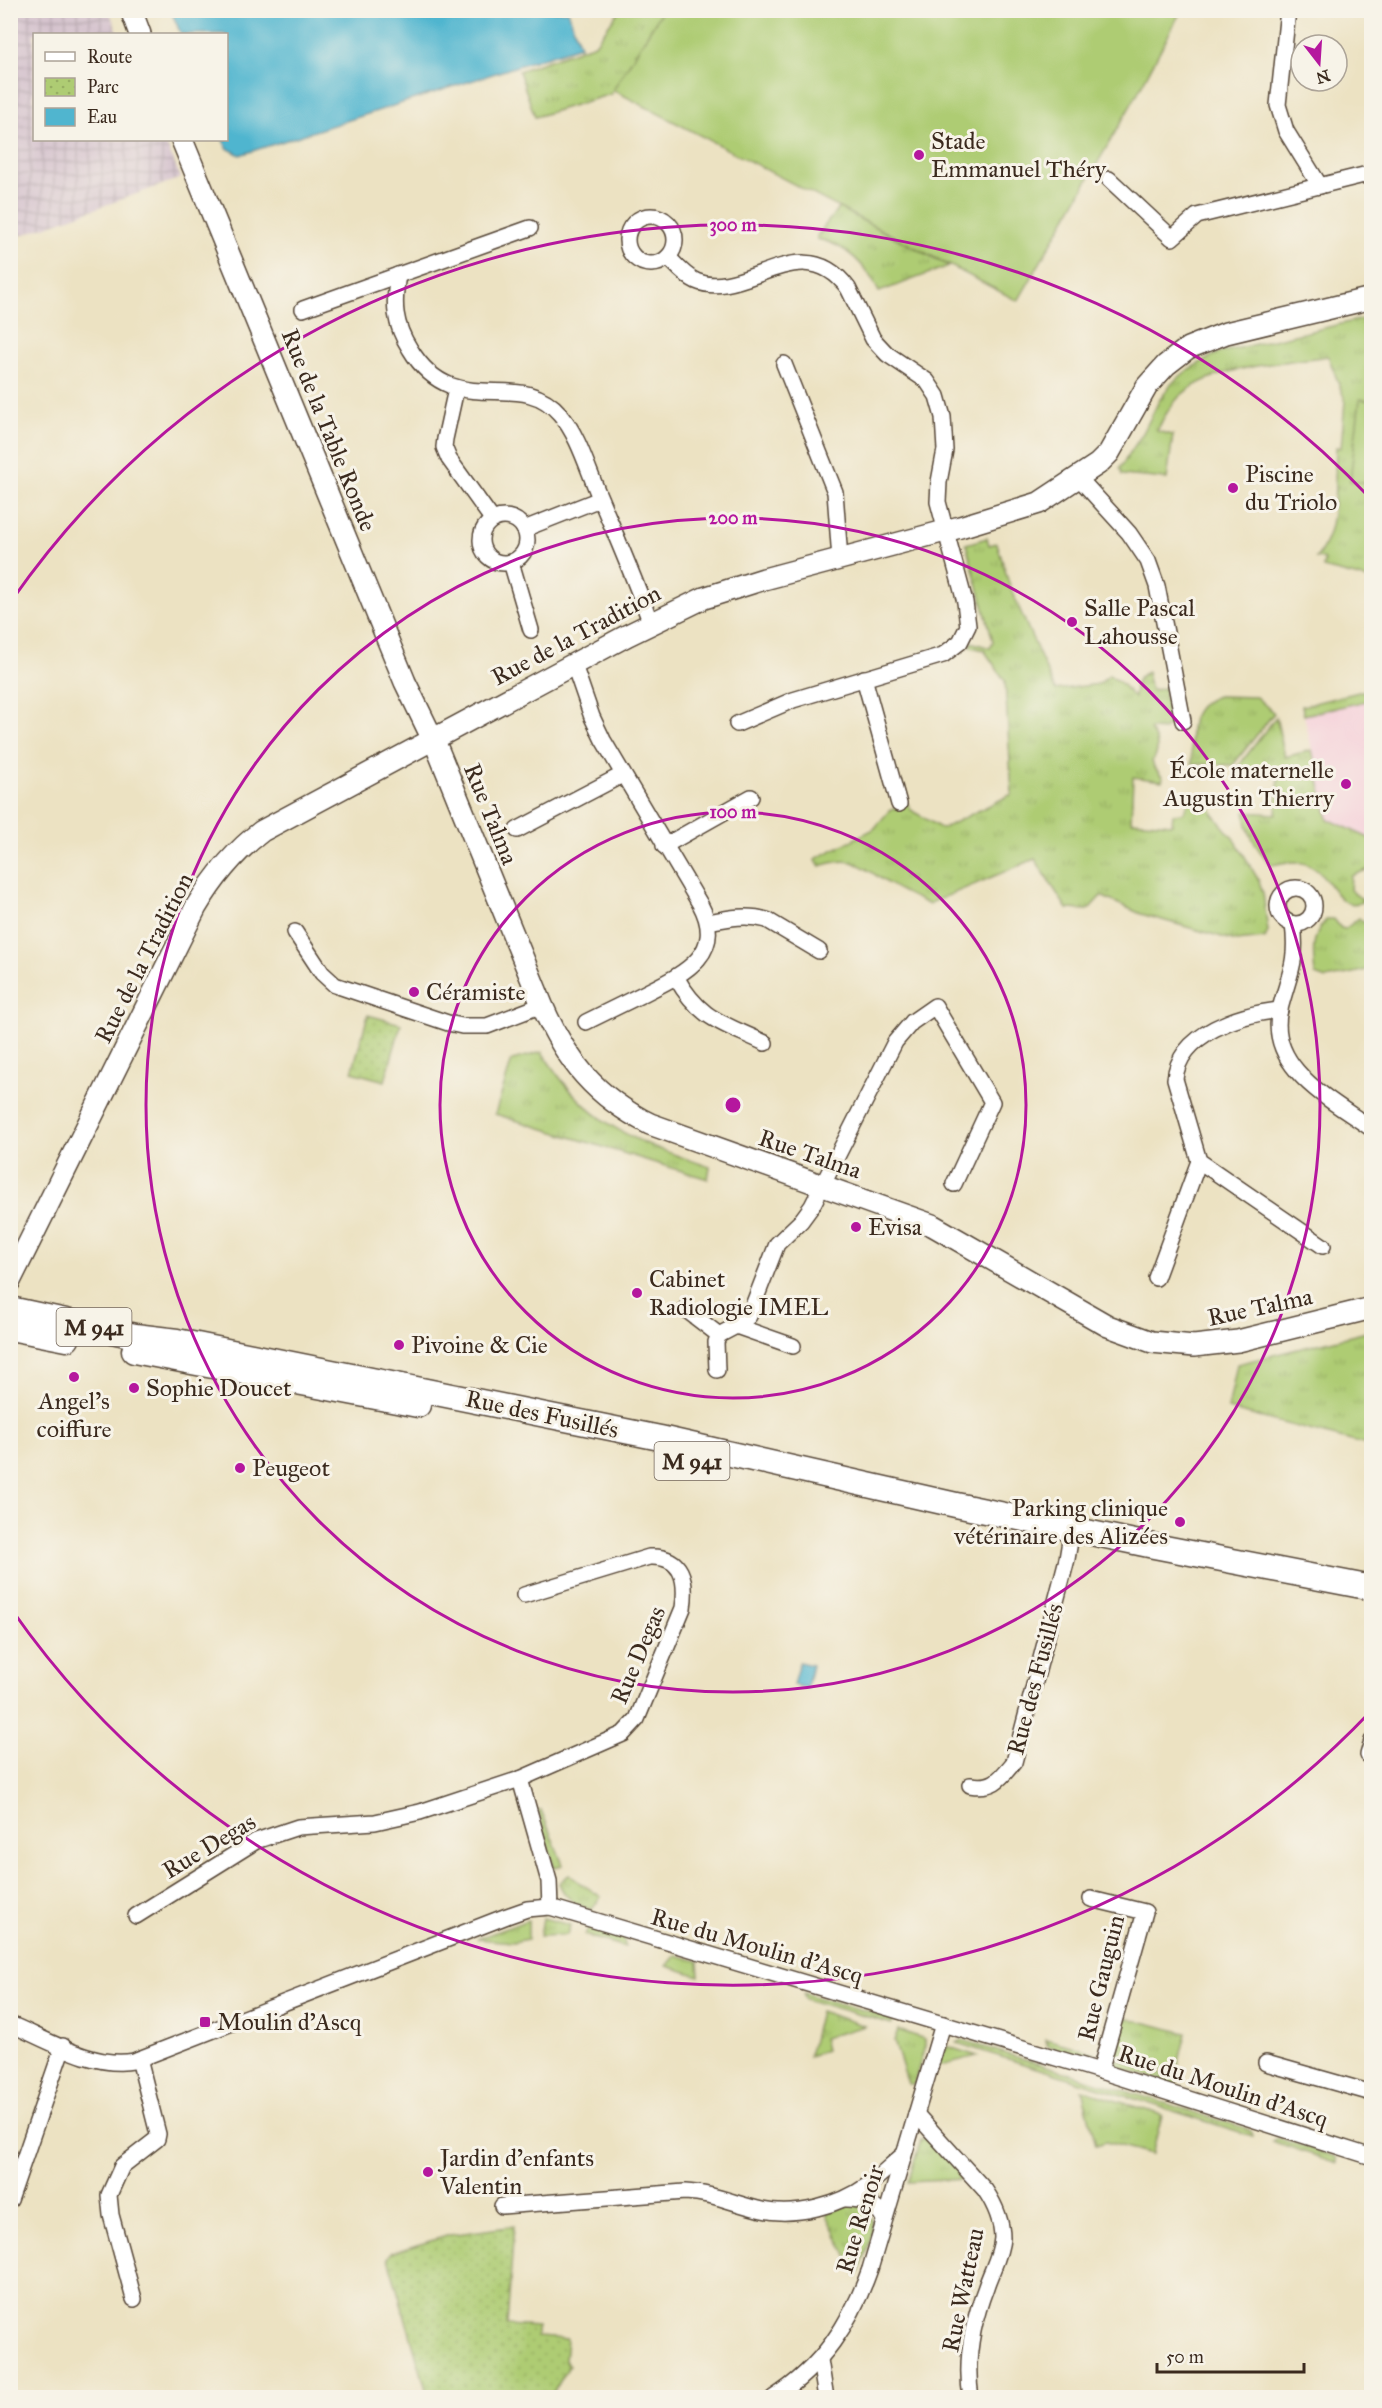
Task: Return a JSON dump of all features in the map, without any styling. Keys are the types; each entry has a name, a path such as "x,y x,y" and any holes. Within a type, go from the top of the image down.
{"main road":[{"name":"Rue des Fusillés","path":"10,1309 135,1336 177,1341 318,1368 649,1436 1296,1590 1371,1601"},
{"name":"Rue des Fusillés","path":"10,1328 432,1408 1071,1537 1371,1588"}],"street":[{"path":"131,10 140,33"},
{"path":"1288,10 1278,105 1292,142 1320,186"},
{"name":"Rue de la Table Ronde","path":"182,141 405,682 433,739"},
{"path":"1109,179 1172,238 1197,216 1371,173"},
{"path":"303,309 530,228"},
{"path":"668,257 687,275 706,284 727,284 790,264 817,266 826,270 842,281 879,347 919,374 933,388 945,427 945,450 938,491 940,513 967,609 968,626 964,636 943,655 793,700 737,724"},
{"path":"398,275 394,311 396,321 406,344 430,374 456,389 524,393 545,400 566,423 651,624"},
{"name":"Rue de la Tradition","path":"10,1281 196,907 218,872 246,843 262,831 651,624 718,593 1039,503 1098,464 1109,453 1148,386 1166,365 1188,348 1226,333 1371,298"},
{"path":"784,364 835,492 840,559"},
{"path":"456,389 445,439 447,455 492,519"},
{"path":"1078,477 1129,533 1148,561 1157,586 1183,721"},
{"path":"525,529 600,499"},
{"path":"510,518 516,520 525,529 527,536 525,549 517,559 511,562 498,562 486,555 482,549 480,543 483,529 492,519 510,518"},
{"path":"511,562 531,630"},
{"path":"574,665 597,729 708,922 709,930 703,951 690,968 586,1022"},
{"path":"864,678 899,804"},
{"name":"Rue Talma","path":"433,739 542,1005 568,1056 588,1080 624,1110 670,1132 932,1225 1108,1326 1152,1342 1194,1346 1215,1345 1371,1308"},
{"path":"517,830 622,775"},
{"path":"664,846 751,797"},
{"path":"708,922 734,917 759,917 819,951"},
{"path":"1293,924 1295,954 1280,1010 1279,1038 1292,1065 1306,1081 1371,1129"},
{"path":"295,932 322,973 335,985 448,1023 487,1026 542,1005"},
{"path":"676,977 687,997 702,1012 765,1043"},
{"path":"717,1370 716,1342 719,1335 736,1326 753,1310 777,1244 807,1214 895,1042 912,1023 935,1006 992,1102 954,1184"},
{"path":"1156,1278 1199,1161 1177,1090 1175,1079 1179,1061 1189,1047 1224,1024 1256,1012 1280,1010"},
{"path":"1199,1161 1323,1246"},
{"path":"685,1309 719,1335"},
{"path":"736,1326 793,1346"},
{"name":"Rue des Fusillés","path":"970,1785 984,1787 999,1780 1014,1762 1071,1537"},
{"name":"Rue Degas","path":"136,1916 256,1841 273,1833 316,1824 375,1822 398,1817 520,1779 611,1741 631,1728 637,1719 683,1608 685,1594 680,1571 672,1561 660,1557 649,1557 524,1595"},
{"path":"1371,1741 1368,1755 1371,1756"},
{"path":"520,1779 549,1881 550,1907"},
{"name":"Rue Gauguin","path":"1091,1899 1145,1912 1100,2071"},
{"name":"Rue du Moulin d'Ascq","path":"10,2024 106,2062 127,2062 507,1916 527,1909 550,1907 1100,2071 1371,2157"},
{"name":"Rue Renoir","path":"773,2397 797,2381 820,2360 846,2325 856,2307 870,2269 943,2024"},
{"path":"10,2200 63,2046"},
{"path":"134,2299 111,2215 109,2195 122,2166 157,2139 158,2134 139,2059"},
{"path":"1266,2063 1371,2093"},
{"name":"Rue Watteau","path":"916,2114 985,2190 993,2203 1001,2228 999,2253 985,2289 973,2332 970,2355 971,2397"},
{"path":"502,2206 685,2192 713,2195 763,2210 786,2212 819,2207 842,2199 867,2186 903,2155"},
{"path":"842,2199 863,2199 873,2203 884,2220"},
{"path":"820,2360 826,2397"}],"shaded area":[{"path":"11,10 109,11 119,33 33,33 33,141 164,141 181,178 11,239"},
{"name":"École maternelle Augustin Thierry","path":"1371,700 1371,839 1328,819 1304,715"}],"green space":[{"path":"619,11 662,11 611,94 535,117 519,71 595,44"},
{"name":"Stade Emmanuel Théry","path":"662,11 1181,11 1135,98 1018,301 613,90"},
{"path":"838,208 949,266 879,292 862,265 846,251 817,239"},
{"path":"1371,317 1371,580 1323,568 1324,559 1316,558 1329,534 1332,520 1336,447 1341,448 1345,400 1328,356 1250,367 1210,378 1193,386 1172,405 1157,431 1173,435 1167,479 1122,475 1120,468 1143,433 1159,401 1171,384 1189,369 1218,353"},
{"path":"1360,399 1371,401 1371,483 1350,481"},
{"path":"987,538 989,545 997,543 1010,587 1055,690 1099,684 1109,675 1122,684 1134,698 1136,683 1147,672 1151,691 1164,688 1169,725 1163,730 1151,729 1150,731 1157,746 1152,761 1163,778 1162,781 1133,777 1131,821 1172,824 1173,814 1183,813 1191,799 1196,796 1208,798 1213,814 1237,843 1259,881 1263,893 1268,931 1265,938 1236,941 1141,914 1101,896 1088,910 1067,909 1035,859 928,904 898,890 857,864 842,861 820,866 815,859 874,829 889,811 908,804 911,810 942,829 1012,794 1005,681 984,650 970,647 971,642 990,648 993,641 966,544"},
{"path":"1371,689 1371,700 1304,715 1302,706"},
{"path":"1218,696 1256,697 1274,713 1233,765 1192,764 1191,732 1195,714 1199,707"},
{"path":"1276,717 1285,757 1312,750 1328,819 1371,839 1371,870 1351,876 1350,890 1364,901 1355,904 1342,900 1323,876 1307,864 1290,862 1272,865 1257,847 1250,834 1245,812 1276,814 1279,774 1240,769 1240,764"},
{"path":"1359,918 1371,927 1371,969 1326,979 1315,975 1315,939 1327,919 1334,919 1341,928 1345,929"},
{"path":"368,1015 401,1024 385,1081 352,1072"},
{"path":"542,1052 559,1077 595,1114 635,1138 710,1167 708,1179 495,1114 512,1060"},
{"path":"1371,1331 1371,1446 1228,1409 1237,1364"},
{"path":"541,1810 563,1865 554,1867 538,1811"},
{"path":"569,1875 601,1897 591,1910 572,1900 561,1889 559,1883"},
{"path":"543,1918 570,1925 567,1935 540,1936"},
{"path":"528,1920 528,1939 513,1942 477,1939"},
{"path":"588,1929 624,1939 625,1947 585,1935"},
{"path":"676,1955 698,1961 699,1976 667,1966"},
{"path":"803,1993 894,2019 892,2024 805,1999"},
{"path":"820,2011 865,2026 823,2038 826,2050 809,2056"},
{"path":"1123,2017 1186,2033 1176,2074 1117,2055 1114,2049"},
{"path":"898,2030 925,2039 914,2084 908,2084 894,2041"},
{"path":"1046,2039 1095,2053 1089,2058 1047,2046"},
{"path":"962,2040 1251,2130 1253,2136 957,2043"},
{"path":"946,2046 977,2056 937,2066"},
{"path":"1113,2058 1179,2080 1174,2084 1116,2067"},
{"path":"1082,2090 1162,2115 1152,2154 1106,2142 1096,2145"},
{"path":"925,2138 933,2143 965,2179 908,2182 921,2140"},
{"path":"1277,2138 1336,2157 1337,2163 1272,2141"},
{"path":"848,2205 868,2210 871,2217 870,2243 857,2276 826,2213"},
{"path":"514,2226 507,2325 537,2327 537,2337 567,2339 565,2359 569,2366 551,2397 428,2396 388,2258 391,2253 450,2235"}],"water":[{"path":"171,11 568,11 580,46 240,155 227,148 224,141 228,141 228,33 181,33"},
{"path":"799,1662 812,1665 807,1688 793,1685"}],"place":[{"name":"Stade Emmanuel Théry","path":"919,155"},
{"name":"Piscine du Triolo","path":"1233,488"},
{"name":"Salle Pascal Lahousse","path":"1072,622"},
{"name":"École maternelle Augustin Thierry","path":"1346,784"},
{"name":"Céramiste","path":"414,992"},
{"name":"Evisa","path":"856,1227"},
{"name":"Cabinet Radiologie IMEL","path":"637,1293"},
{"name":"Pivoine & Cie","path":"399,1345"},
{"name":"Angel's coiffure","path":"74,1377"},
{"name":"Sophie Doucet","path":"134,1388"},
{"name":"Peugeot","path":"240,1468"},
{"name":"Parking clinique vétérinaire des Alizées","path":"1180,1522"},
{"name":"Moulin d'Ascq","path":"205,2022"},
{"name":"Jardin d'enfants Valentin","path":"428,2172"}]}
